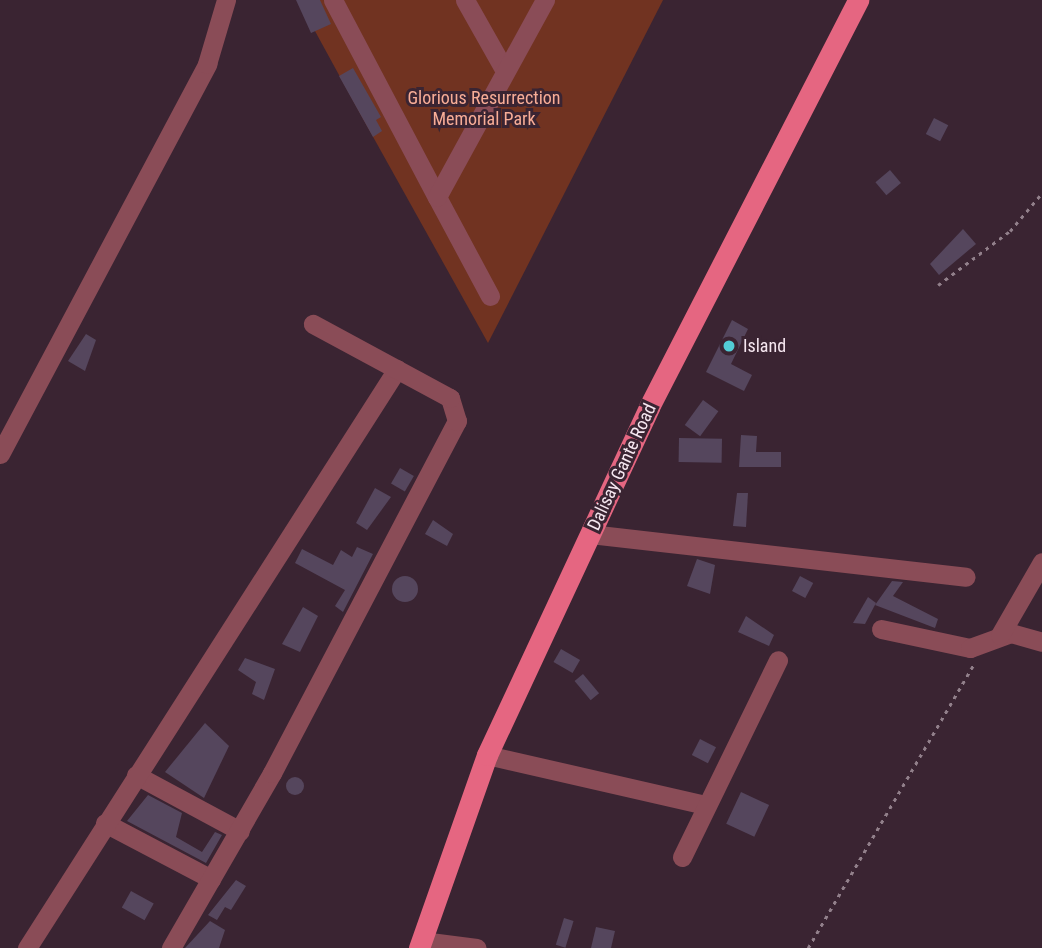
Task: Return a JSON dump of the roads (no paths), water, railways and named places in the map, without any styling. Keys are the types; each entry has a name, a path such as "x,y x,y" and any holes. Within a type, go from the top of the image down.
{"main road":[{"name":"Dalisay Gante Road","path":"421,944 487,755 590,534 858,0"}],"street":[{"path":"0,454 206,64 226,0"},
{"path":"333,0 490,296"},
{"path":"464,0 505,71"},
{"path":"437,197 545,0"},
{"path":"171,948 240,831 457,421 450,398 313,324"},
{"path":"27,948 105,822 397,369"},
{"path":"590,534 966,577"},
{"path":"993,640 1042,562"},
{"path":"881,629 953,646 1020,633 1042,642"},
{"path":"682,857 705,805 778,660"},
{"path":"487,755 705,805"},
{"path":"136,775 240,831"},
{"path":"105,822 211,879"},
{"path":"421,944 477,948"}],"place":[{"name":"Island","path":"729,346"}],"park label":[{"name":"Glorious Resurrection Memorial Park","path":"484,109"}]}
